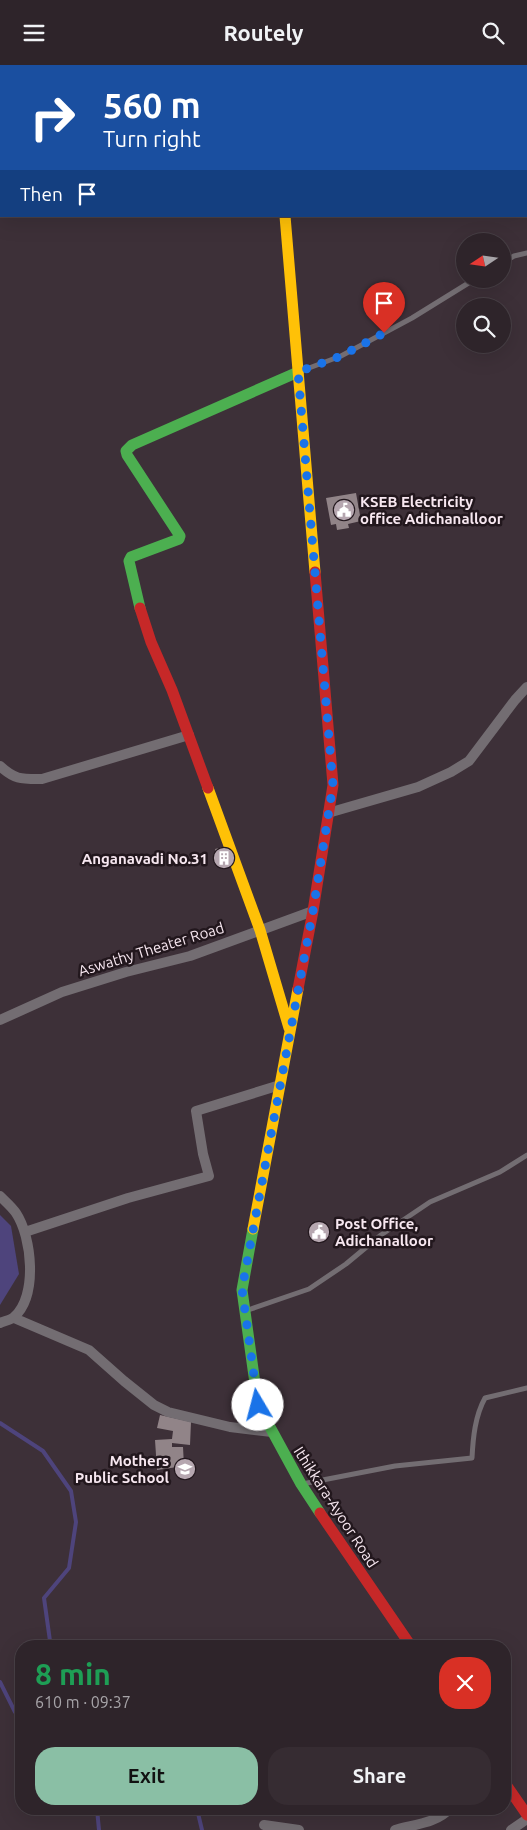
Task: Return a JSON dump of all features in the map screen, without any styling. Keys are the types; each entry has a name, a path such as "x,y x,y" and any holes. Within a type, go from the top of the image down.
{"main road":[{"name":"Ithikkara-Ayoor Road","path":"285,217 333,785 313,911 242,1289 258,1405 301,1484 407,1640"},
{"path":"290,1032 260,930 172,690 151,642 138,601 129,561 131,557 179,539 180,535 126,451 132,445 298,372"},
{"path":"511,1792 527,1817"}],"street":[{"path":"328,813 418,787 452,772 469,761 527,687"},
{"path":"0,766 12,776 42,779 188,735"},
{"name":"Aswathy Theater Road","path":"0,1020 62,992 190,955 313,911"},
{"path":"24,1232 128,1198 209,1177 196,1111 280,1085"},
{"path":"0,1196 16,1213 24,1232 29,1257 30,1279 25,1300 14,1318 0,1323"},
{"path":"14,1318 89,1350 154,1405 168,1412 230,1427 272,1432"},
{"path":"395,1830 433,1820 443,1815"},
{"path":"511,1830 527,1817"},
{"path":"264,1825 297,1830"}],"lane":[{"path":"511,258 527,253"},
{"path":"298,372 349,351 412,318 460,288"},
{"path":"245,1311 309,1289 430,1202 500,1172 527,1155"},
{"path":"301,1484 395,1466 472,1458 474,1432 485,1398 527,1388"}],"shaded area":[{"path":"0,1215 11,1226 19,1274 0,1305"}],"building":[{"name":"KSEB Electricity office Adichanalloor","path":"356,493 361,521 348,524 349,528 337,530 336,524 331,525 326,498"},
{"name":"Anganavadi No.31","path":"227,846 233,866 221,869 215,849"},
{"name":"Post Office, Adichanalloor","path":"326,1224 330,1236 312,1241 309,1228"},
{"path":"160,1415 191,1422 190,1445 172,1443 172,1447 183,1447 184,1466 157,1470 155,1440 172,1439 173,1431 157,1428"}],"waterway":[{"path":"0,1423 43,1451 71,1491 76,1522 69,1568 44,1598 50,1640"},
{"path":"0,1682 15,1712"},
{"path":"98,1815 99,1830"},
{"path":"198,1815 202,1830"}],"traffic: fast":[{"path":"140,608 129,561 131,557 179,539 180,536 126,451 132,445 298,372"},
{"path":"253,1229 242,1290 258,1405 301,1484 320,1513"}],"traffic: slow":[{"path":"285,217 315,572"},
{"path":"208,788 260,930 289,1028"},
{"path":"253,1229 298,989"}],"traffic: jam":[{"path":"298,989 313,911 333,785 315,572"},
{"path":"140,608 151,642 172,690 208,788"},
{"path":"320,1513 407,1640"},
{"path":"511,1792 527,1815"}],"place":[{"name":"KSEB Electricity office Adichanalloor","path":"344,510"},
{"name":"Anganavadi No.31","path":"224,858"},
{"name":"Post Office, Adichanalloor","path":"319,1232"},
{"name":"Mothers Public School","path":"185,1469"}],"route":[{"path":"258,1405 242,1289 313,911 333,785 298,372 341,356 384,333"}]}
